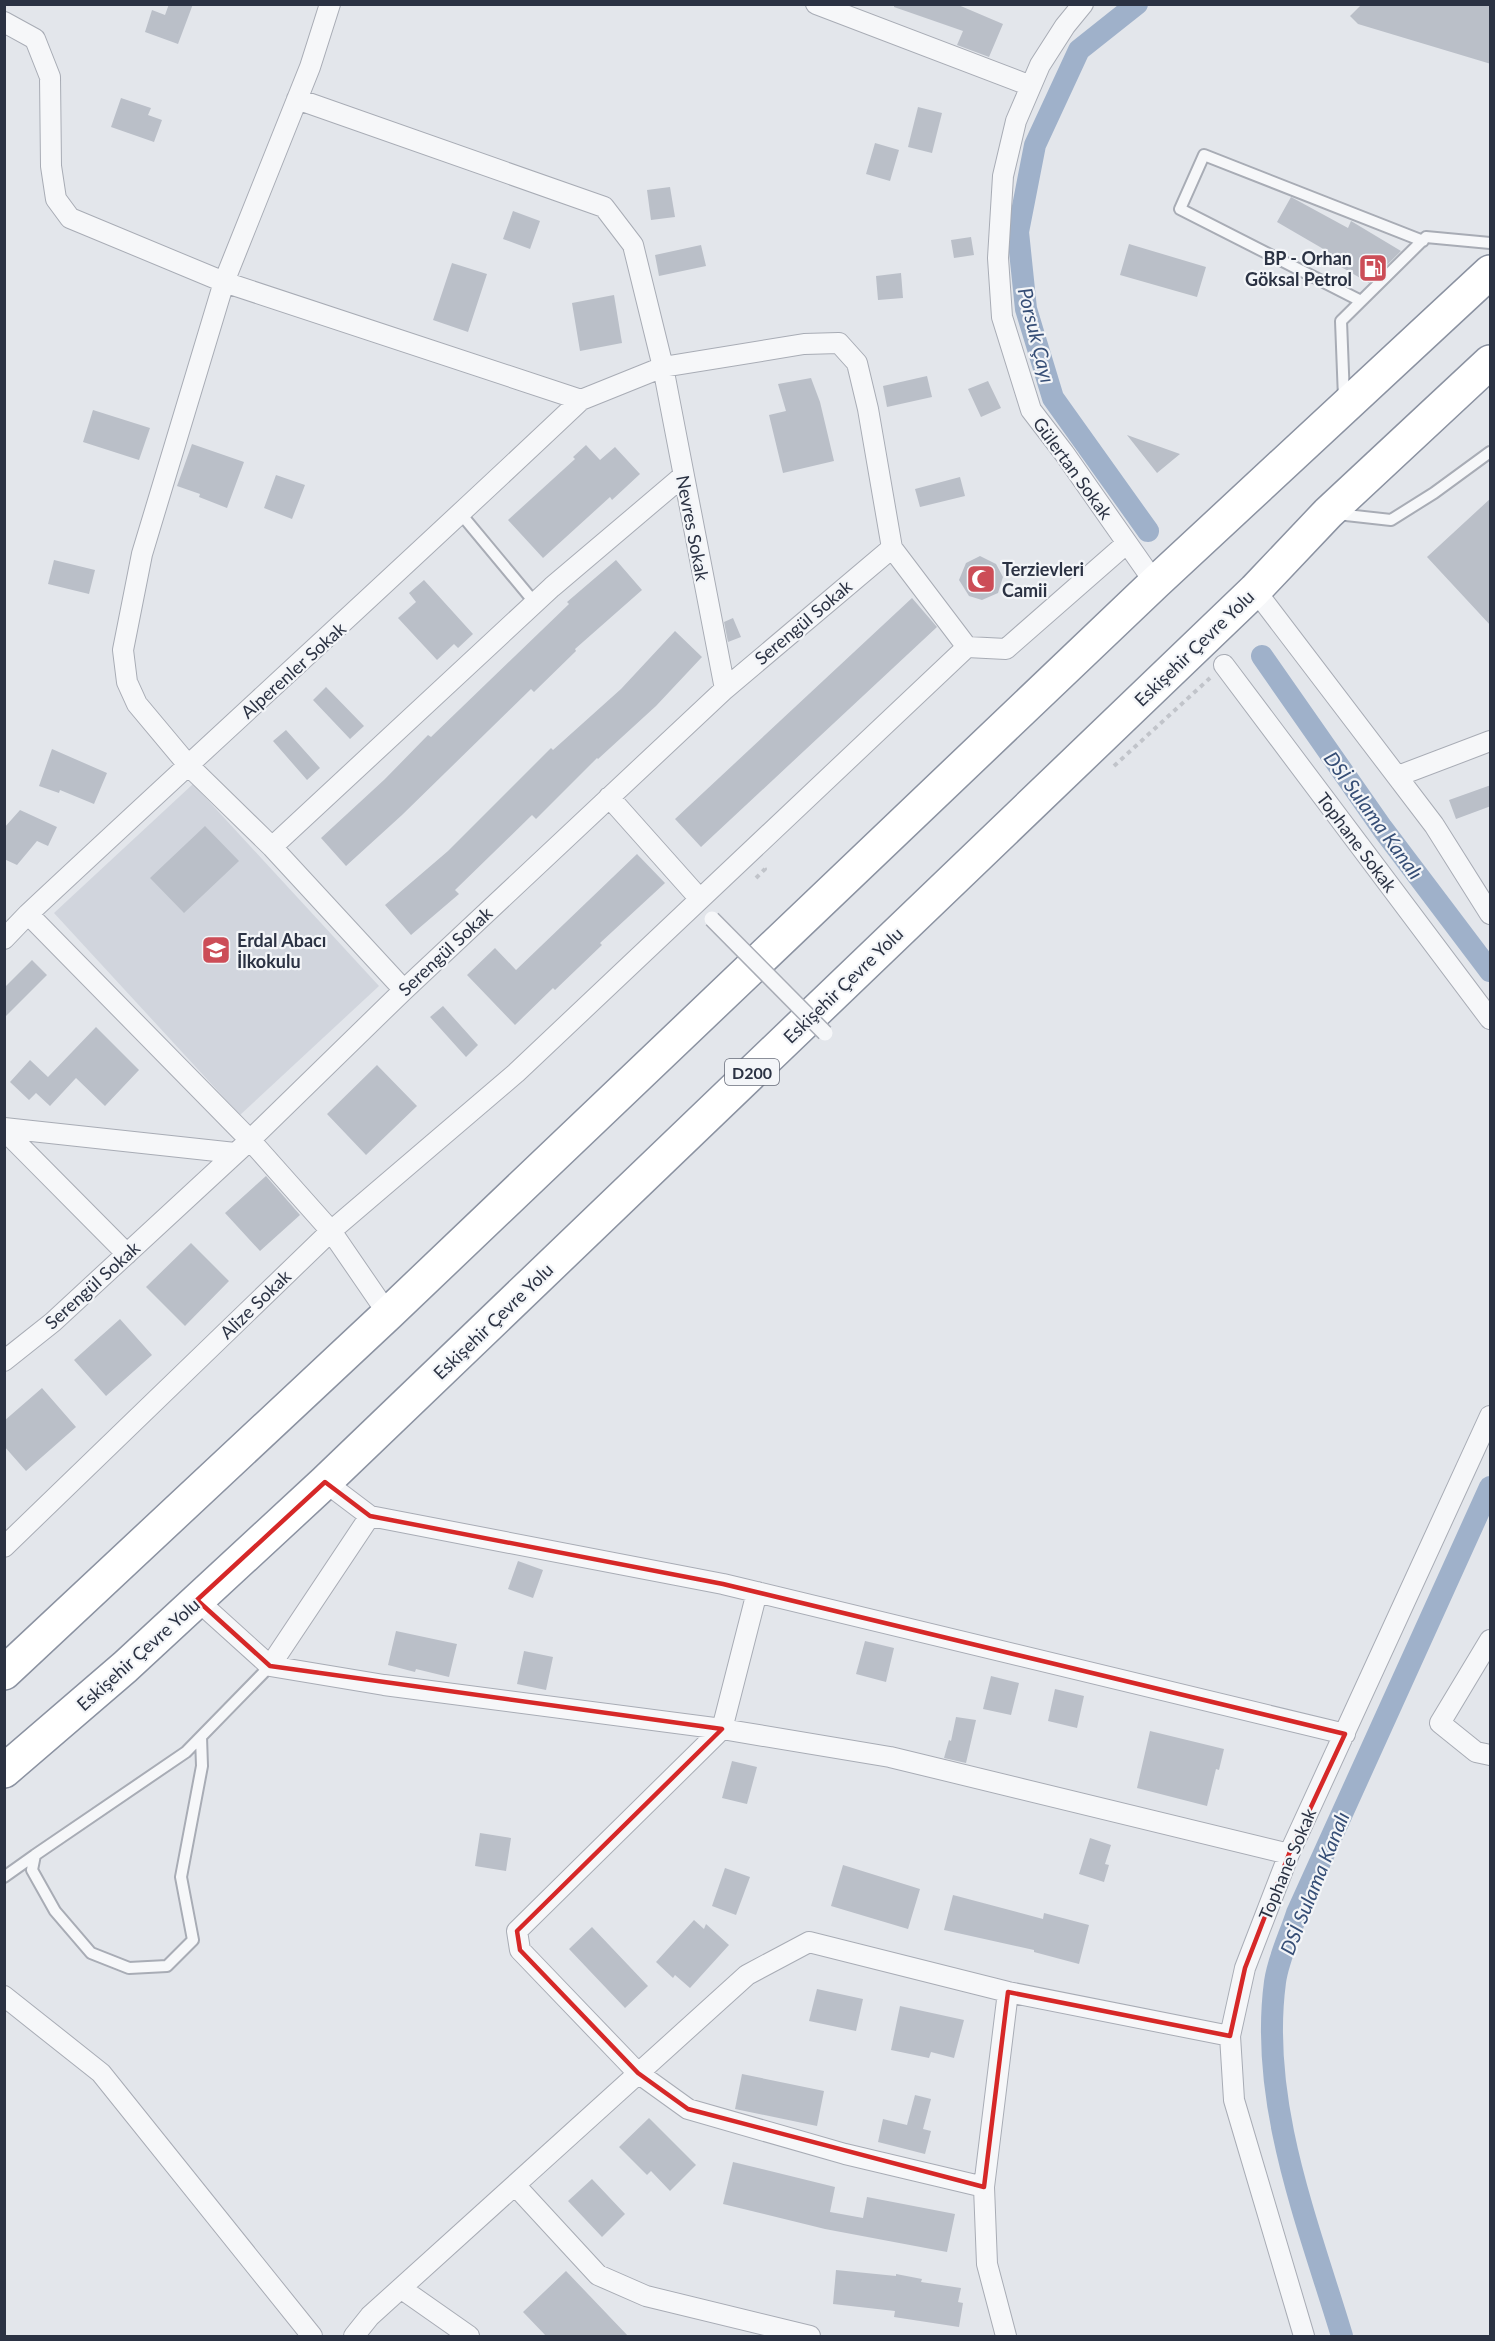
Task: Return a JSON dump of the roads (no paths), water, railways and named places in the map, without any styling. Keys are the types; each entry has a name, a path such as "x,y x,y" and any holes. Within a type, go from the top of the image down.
{"highway":[{"path":"4,1673 388,1314 1155,583 1491,272"},
{"name":"Eskişehir Çevre Yolu","path":"4,1772 125,1667 326,1482 1255,590 1328,513 1491,362"}],"street":[{"path":"330,4 297,99 225,282 142,554 123,650 127,682 137,704 188,765 272,847 404,990"},
{"path":"816,4 1031,86"},
{"name":"Gülertan Sokak","path":"1083,4 1065,26 1040,65 1016,121 1003,176 998,258 1002,317 1031,410 1155,583"},
{"path":"4,22 35,39 50,77 51,166 56,199 70,218 225,282 581,400 663,367 804,344 839,343 857,363 868,409 892,548 967,647 1006,649 1127,543"},
{"name":"Nevres Sokak","path":"297,99 604,207 633,244 663,367 724,688"},
{"name":"Alperenler Sokak","path":"4,939 28,914 371,598 581,400"},
{"path":"272,847 536,603 683,476"},
{"name":"Serengül Sokak","path":"4,1360 53,1322 243,1147 404,990 724,688 892,548"},
{"path":"1255,590 1434,825 1491,914"},
{"name":"Alize Sokak","path":"4,1547 331,1231 516,1073 967,647"},
{"name":"Tophane Sokak","path":"1224,665 1491,1019"},
{"path":"1398,776 1491,741"},
{"path":"609,797 699,898"},
{"path":"28,914 243,1147 331,1231 388,1314"},
{"path":"712,919 825,1033"},
{"path":"4,1129 243,1147"},
{"path":"4,1129 127,1254"},
{"name":"Tophane Sokak","path":"1304,2337 1234,2100 1230,2036 1245,1968 1289,1854 1491,1416"},
{"path":"326,1482 370,1516 723,1584 1345,1734"},
{"path":"270,1666 370,1516"},
{"path":"757,1592 722,1729 517,1931 520,1950 638,2073 688,2109 845,2154 984,2187"},
{"path":"197,1600 270,1666 384,1685 722,1729 890,1757 1289,1854"},
{"path":"1491,1640 1440,1723 1476,1752 1491,1755"},
{"path":"354,2337 370,2316 747,1975 809,1942 1008,1992 1230,2036"},
{"path":"1006,2337 987,2264 984,2187 1008,1992"},
{"path":"4,1996 101,2073 312,2337"},
{"path":"515,2185 598,2275 646,2296 789,2334 810,2337"},
{"path":"402,2289 469,2337"}],"lane":[{"path":"1361,301 1180,209 1204,155 1423,241"},
{"path":"1345,406 1341,321 1426,237 1491,243"},
{"path":"1328,513 1391,520 1434,493 1491,452"},
{"path":"461,514 536,603"},
{"path":"4,1877 186,1752 270,1666"},
{"path":"35,1855 32,1870 55,1911 91,1953 129,1968 167,1966 194,1940 181,1877 202,1766 201,1737"}],"waterway":[{"name":"Porsuk Çayı","path":"1137,4 1079,50 1035,145 1018,232 1026,309 1053,398 1148,531"},
{"name":"DSİ Sulama Kanalı","path":"1262,656 1382,828 1490,971"},
{"name":"DSİ Sulama Kanalı","path":"1342,2336 1302,2206 1280,2117 1274,2072 1272,2027 1275,1982 1281,1956 1297,1913 1490,1487"}],"place":[{"name":"BP - Orhan Göksal Petrol","path":"1373,268"},
{"name":"Terzievleri Camii","path":"981,579"},
{"name":"Erdal Abacı İlkokulu","path":"216,950"}]}
